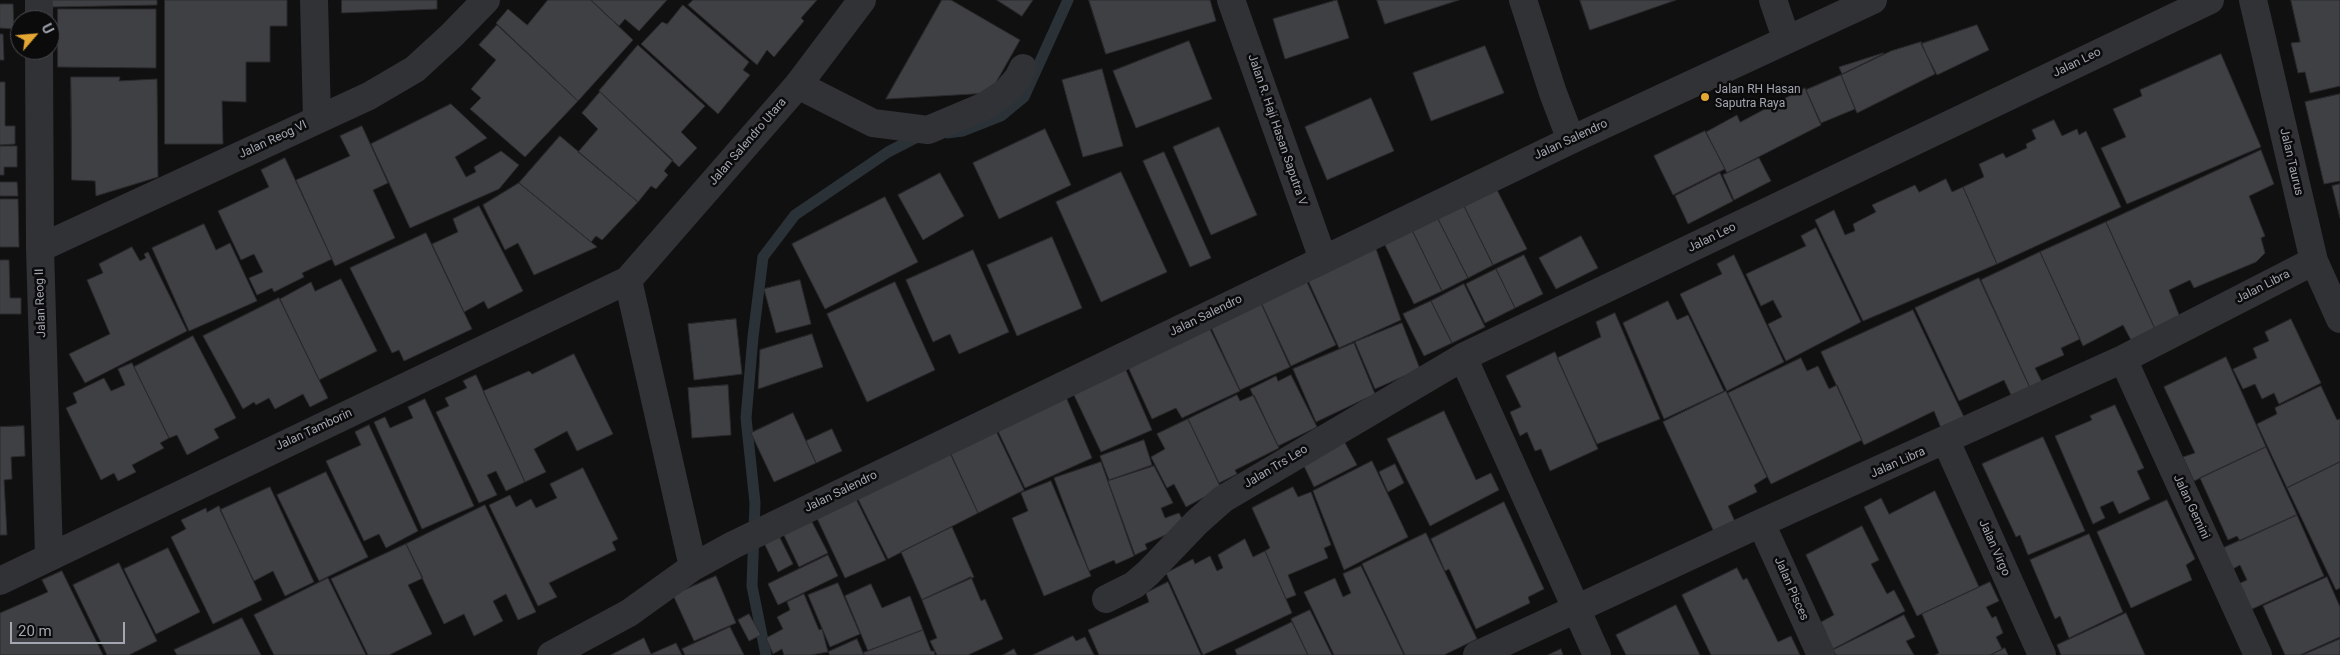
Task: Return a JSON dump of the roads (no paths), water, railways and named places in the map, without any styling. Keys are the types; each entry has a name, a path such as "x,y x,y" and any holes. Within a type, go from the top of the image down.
{"street":[{"path":"314,0 317,119"},
{"name":"Jalan Reog VI","path":"40,248 369,96 415,69 486,0"},
{"name":"Jalan R. Haji Hasan Saputra V","path":"1231,0 1324,259"},
{"path":"1523,0 1553,93 1571,140"},
{"path":"1773,0 1786,38"},
{"name":"Jalan Salendro","path":"551,655 630,613 692,567 733,544 1571,140 1786,38 1873,0"},
{"name":"Jalan Leo","path":"1463,357 2210,0"},
{"name":"Jalan Taurus","path":"2253,0 2314,261 2340,319"},
{"name":"Jalan Salendro Utara","path":"628,280 798,85 860,1"},
{"name":"Jalan Reog II","path":"39,60 40,248 49,556"},
{"path":"798,85 874,124 928,130 985,106 1006,92 1018,78 1023,68"},
{"name":"Jalan Libra","path":"1477,655 1761,523 1946,441 2123,359 2314,261"},
{"path":"628,280 692,567"},
{"name":"Jalan Tamborin","path":"0,581 628,280"},
{"path":"1463,357 1597,655"},
{"name":"Jalan Trs Leo","path":"1106,599 1134,585 1197,522 1223,499 1463,357"},
{"name":"Jalan Gemini","path":"2123,359 2258,655"},
{"name":"Jalan Virgo","path":"1946,441 2042,655"},
{"name":"Jalan Pisces","path":"1761,523 1820,655"}],"waterway":[{"path":"947,133 963,131 1001,116 1024,97 1068,0"},
{"path":"766,655 752,586 755,503 746,418 753,337 763,257 795,215 888,152 921,135"}],"place":[{"name":"Jalan RH Hasan Saputra Raya","path":"1705,97"}]}
